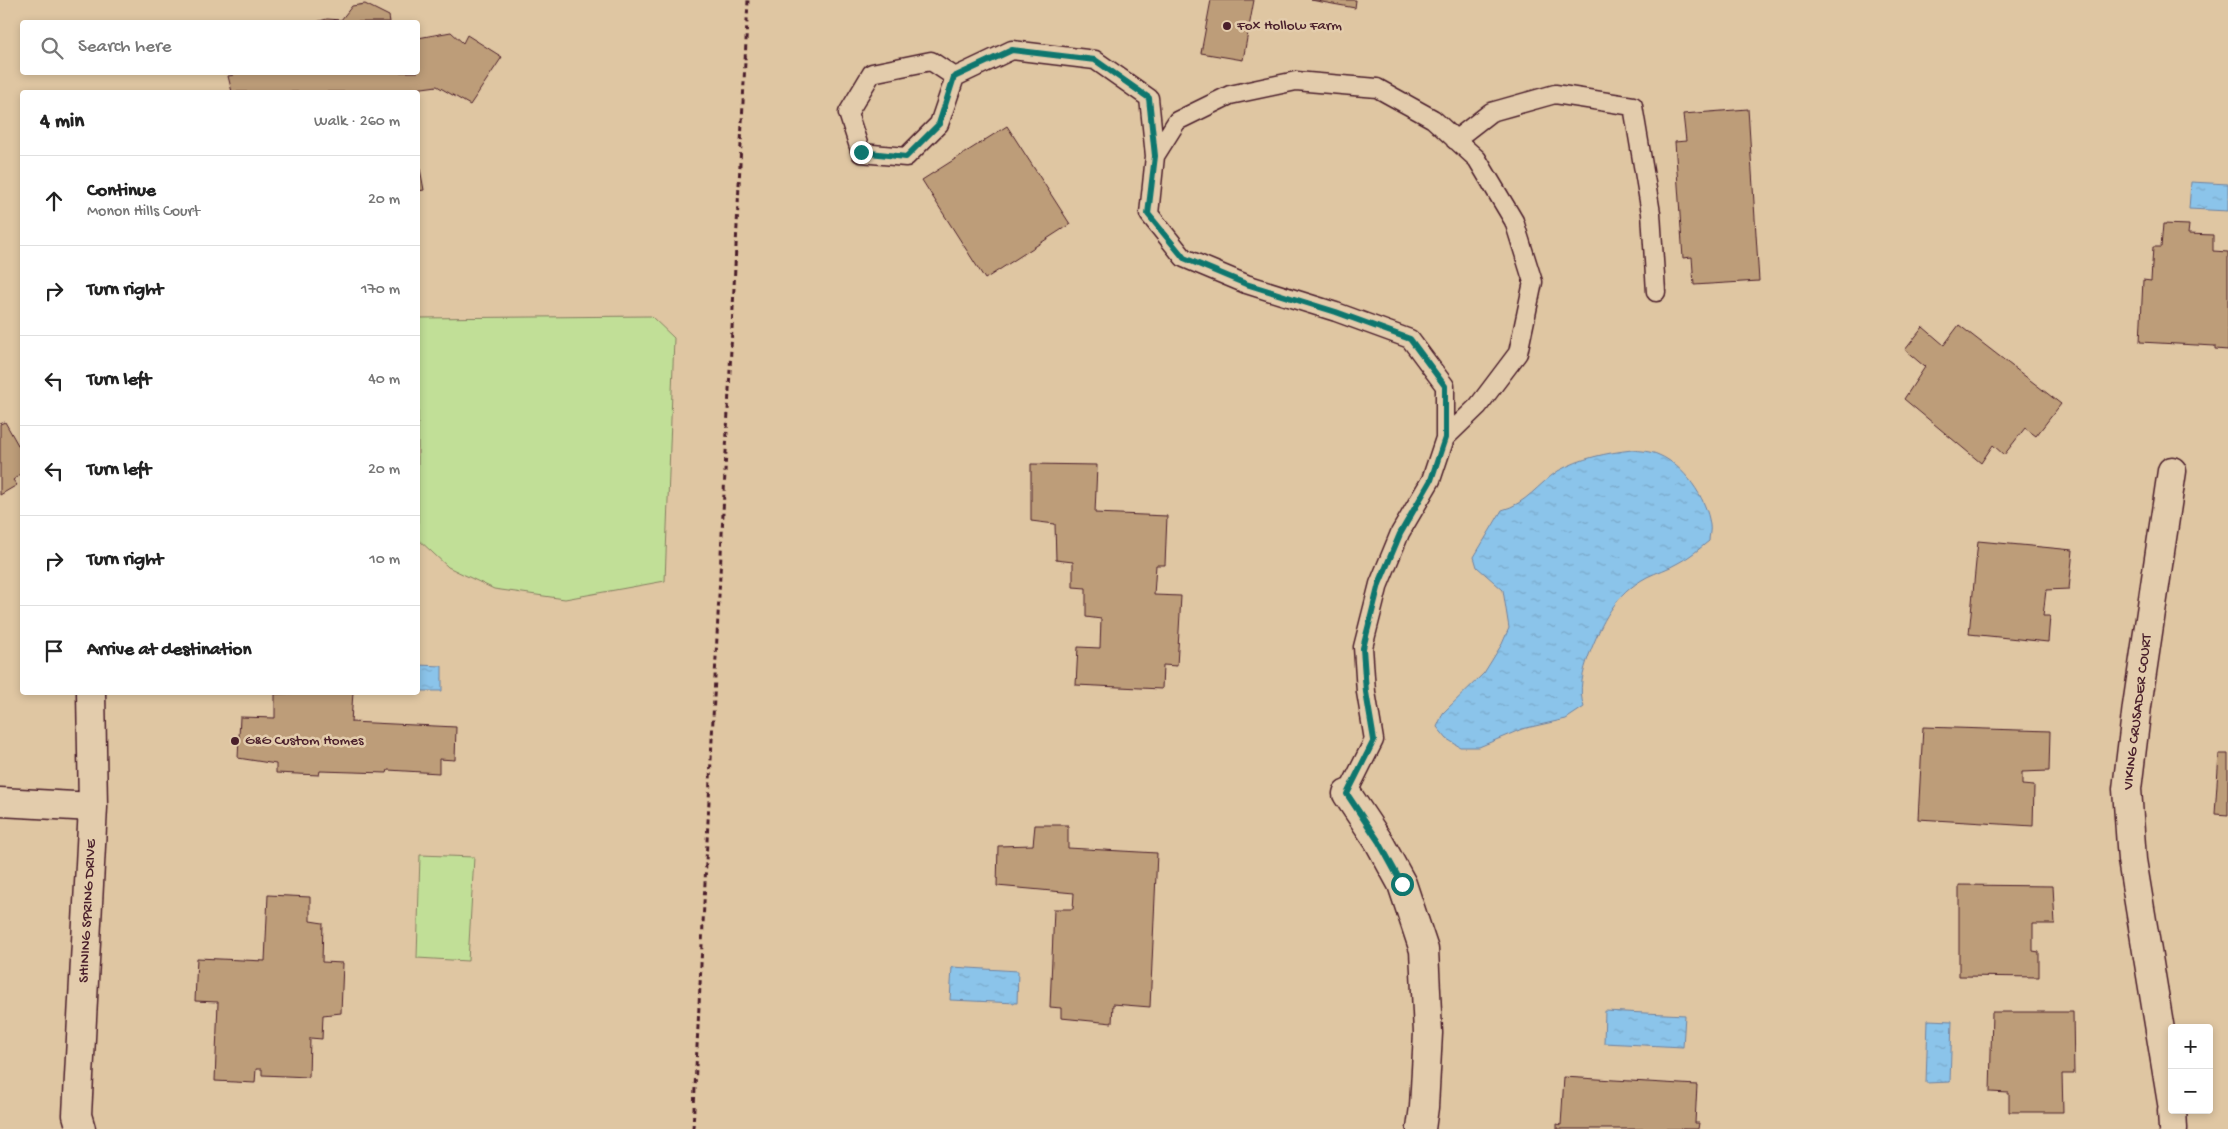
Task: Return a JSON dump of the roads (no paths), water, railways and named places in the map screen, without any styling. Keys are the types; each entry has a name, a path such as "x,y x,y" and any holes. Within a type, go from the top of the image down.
{"street":[{"name":"VIKING CRUSADER COURT","path":"2168,1079 2132,860 2128,789 2140,687 2172,471"},
{"name":"SHINING SPRING DRIVE","path":"75,1124 93,807 91,695"},
{"path":"1347,794 1379,842 1402,884 1424,950 1428,1033 1424,1107 1420,1129"},
{"path":"0,802 93,807"},
{"path":"2172,1114 2173,1129"}],"lane":[{"path":"954,77 931,61 872,73 848,113 861,152 906,157 939,124 954,77 1012,50 1095,60 1149,98 1155,156 1148,214 1184,258 1246,284 1336,312 1410,339 1445,386 1445,438 1431,480 1400,534 1379,584 1363,648 1366,692 1374,740 1347,794"},
{"path":"1155,156 1177,120 1230,95 1296,81 1377,88 1433,119 1477,159 1514,221 1533,282 1518,353 1478,406 1445,438"},
{"path":"1455,140 1491,112 1555,94 1633,106 1651,213 1656,292"}],"water":[{"path":"2191,182 2228,184 2228,211 2189,209"},
{"path":"1632,450 1659,455 1677,466 1685,474 1699,494 1708,515 1710,525 1709,541 1682,561 1636,584 1610,610 1594,643 1583,674 1581,694 1584,707 1566,719 1522,729 1479,747 1460,747 1447,739 1437,727 1443,713 1484,673 1502,644 1509,628 1503,590 1477,567 1474,557 1502,510 1518,503 1558,471 1594,457"},
{"path":"420,665 442,666 442,691 420,691"},
{"path":"952,967 1018,971 1017,1003 950,1000"},
{"path":"1605,1011 1685,1015 1683,1047 1604,1043"},
{"path":"1928,1020 1952,1021 1950,1082 1926,1083"}],"place":[{"name":"Fox Hollow Farm","path":"1227,26"},
{"name":"G&G Custom Homes","path":"235,741"}]}
